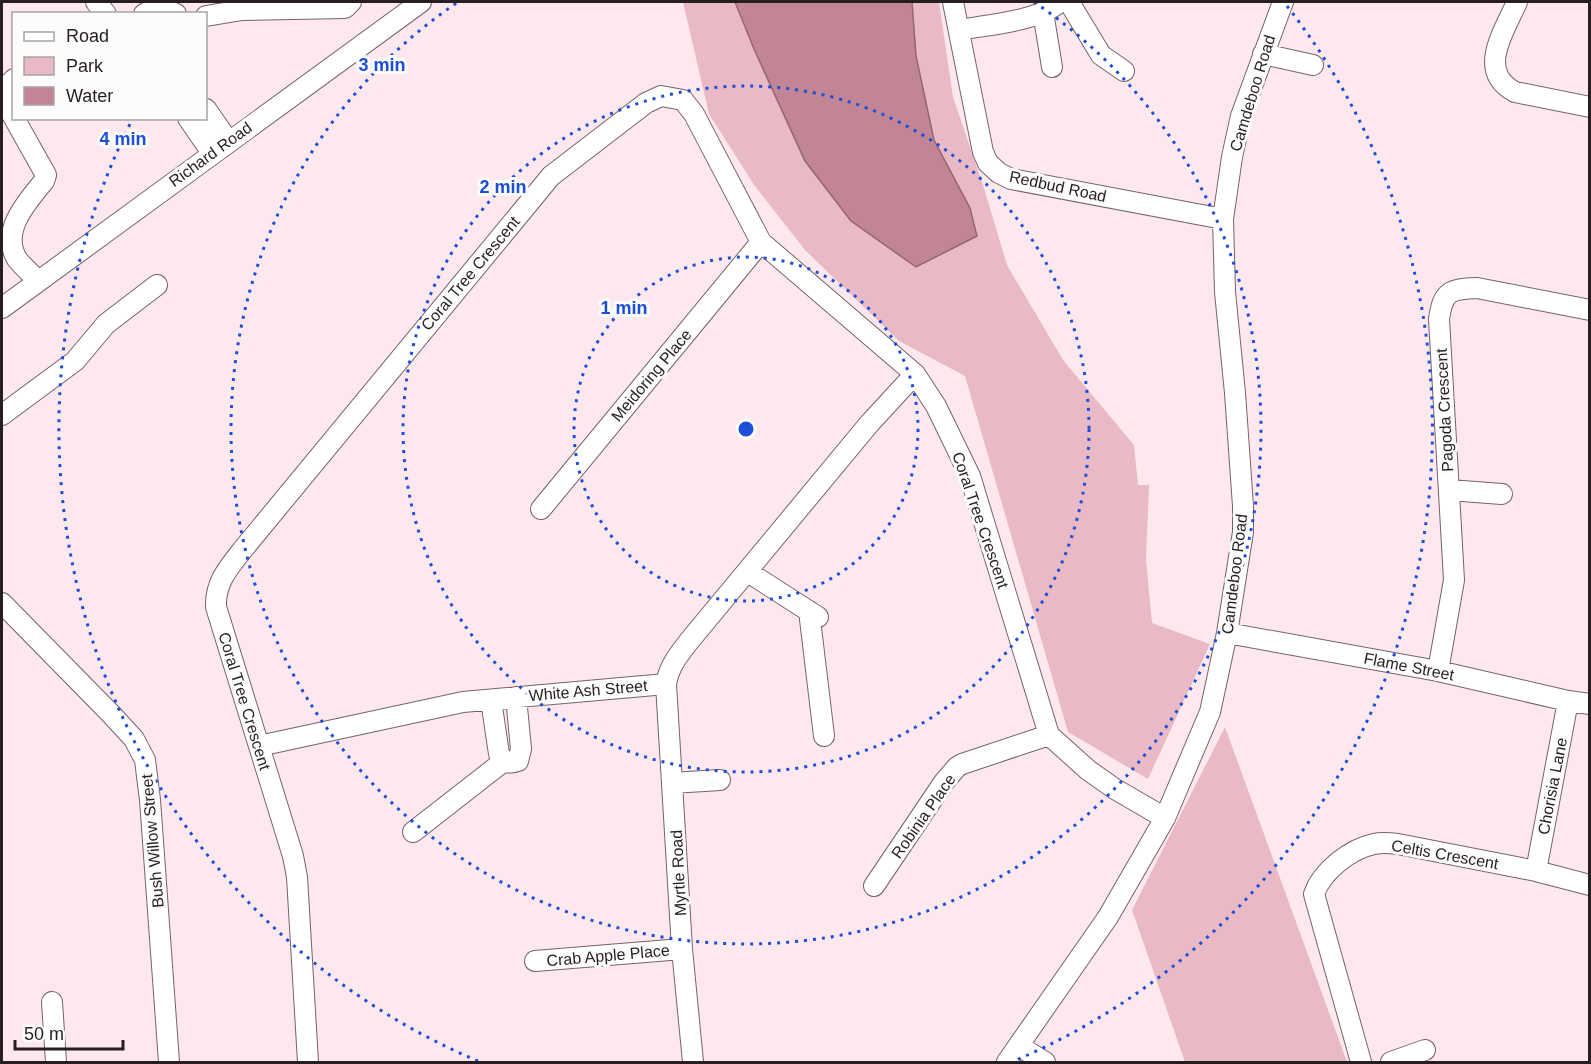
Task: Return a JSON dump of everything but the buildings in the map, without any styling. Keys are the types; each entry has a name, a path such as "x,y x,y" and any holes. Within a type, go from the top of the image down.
{"street":[{"path":"207,16 242,10 345,8 351,2"},
{"name":"Richard Road","path":"2,308 37,280 421,2"},
{"name":"Redbud Road","path":"953,2 979,137 988,163 999,173 1011,179 1223,219"},
{"path":"959,30 1025,17 1043,12 1060,2"},
{"path":"1069,2 1101,55 1124,71"},
{"name":"Camdeboo Road","path":"1007,1062 1108,917 1165,818 1210,712 1227,633 1243,532 1235,393 1225,292 1223,219 1232,157 1241,116 1282,2"},
{"path":"1517,2 1494,56 1494,67 1504,86 1515,92 1590,106"},
{"path":"149,12 158,8 172,12"},
{"path":"1043,12 1052,67"},
{"path":"1263,54 1313,65"},
{"name":"Coral Tree Crescent","path":"308,1062 297,877 293,856 216,608 220,582 244,548 551,176 646,103 661,96 683,100 694,114 761,242 915,374 936,406 969,476 1049,735"},
{"path":"2,97 12,114"},
{"path":"207,112 220,147"},
{"path":"15,120 46,175 44,181 18,212 11,227 9,243 16,258 37,280"},
{"path":"190,120 220,147"},
{"name":"Meidoring Place","path":"541,508 761,242"},
{"path":"2,415 75,361 106,324 157,285"},
{"name":"Pagoda Crescent","path":"1438,671 1454,580 1439,319 1441,303 1449,293 1461,289 1477,288 1590,310"},
{"name":"White Ash Street","path":"259,746 463,702 666,684 668,673 675,659 869,424 915,374"},
{"path":"1449,490 1502,494"},
{"path":"748,572 813,614 824,736"},
{"name":"Bush Willow Street","path":"2,603 125,728 145,760 150,800 169,1062"},
{"name":"Flame Street","path":"1227,633 1438,671 1590,704"},
{"name":"Myrtle Road","path":"666,684 682,948 693,1062"},
{"path":"413,832 504,761 515,762 520,758 516,697"},
{"path":"491,699 499,753 504,761"},
{"name":"Chorisia Lane","path":"1536,872 1568,701"},
{"path":"1049,735 1088,770 1115,789 1165,818"},
{"name":"Robinia Place","path":"874,886 944,782 957,767 972,759 1049,735"},
{"path":"672,783 720,780"},
{"name":"Celtis Crescent","path":"1361,1062 1314,894 1318,882 1349,854 1376,843 1398,844 1590,885"},
{"name":"Crab Apple Place","path":"535,961 682,948"},
{"path":"52,1002 56,1062"},
{"path":"1019,1046 1045,1062"},
{"path":"1391,1062 1425,1050"}],"green space":[{"path":"683,2 939,2 953,97 1007,265 1063,360 1134,445 1138,485 1149,485 1146,560 1152,623 1210,644 1148,779 1068,732 965,376 899,341 805,250 754,185 709,114"},
{"path":"1225,727 1347,1062 1185,1062 1132,910"}],"water":[{"path":"735,2 912,2 916,56 934,140 970,208 977,236 916,267 851,221 805,161"}]}
